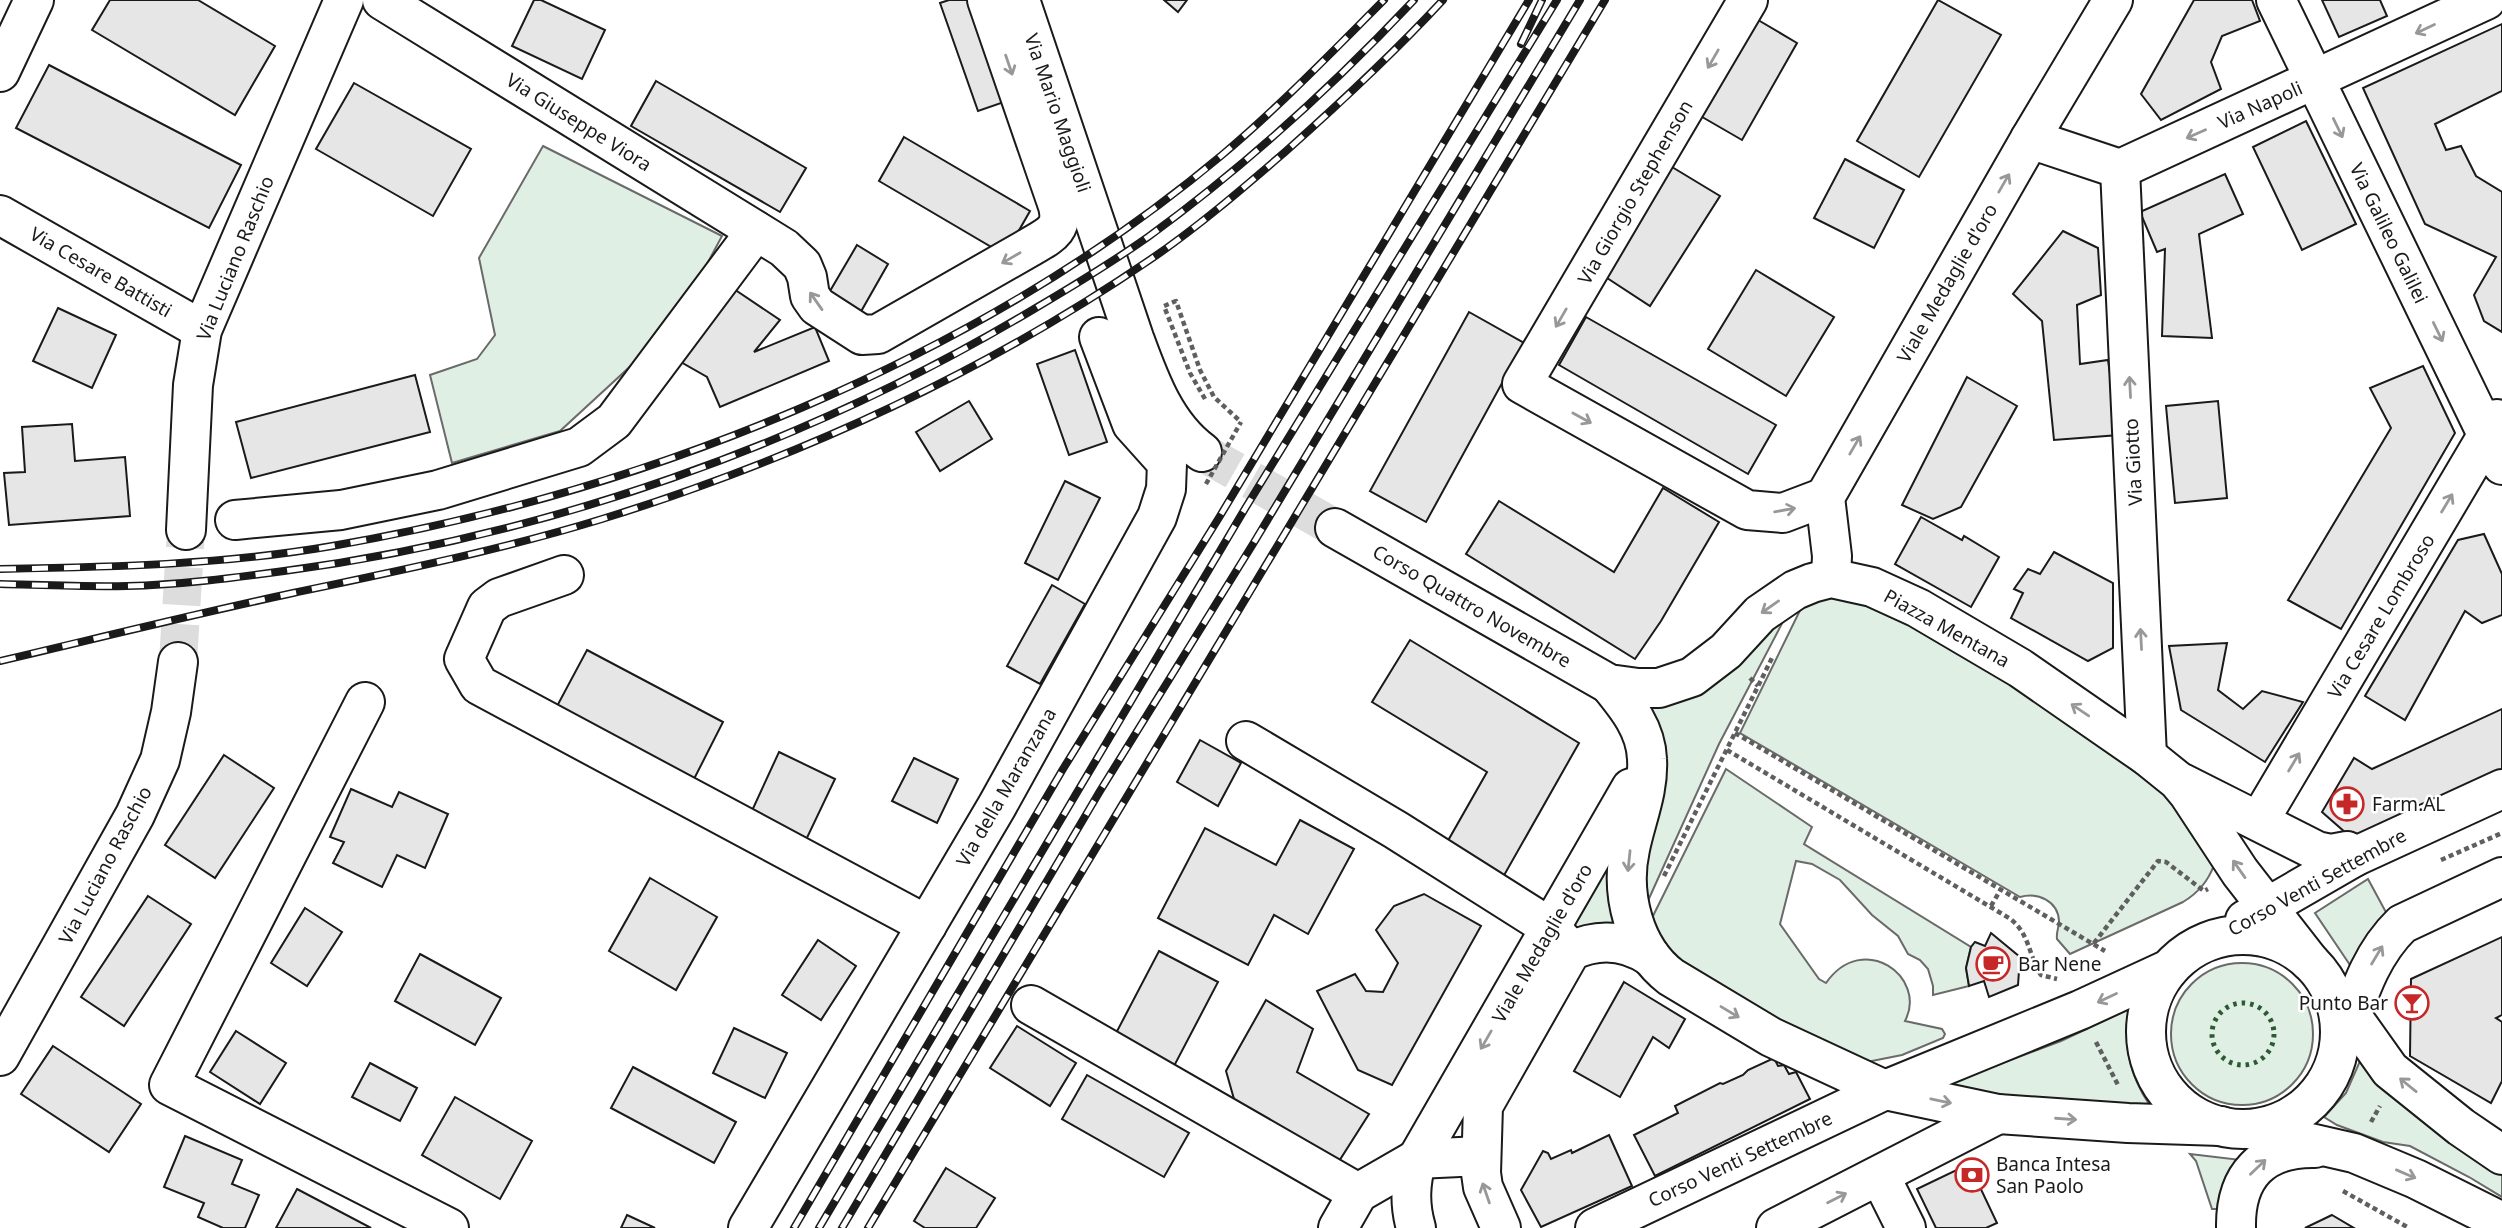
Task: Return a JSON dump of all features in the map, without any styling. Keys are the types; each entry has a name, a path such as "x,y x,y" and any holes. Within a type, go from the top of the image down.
{"street":[{"path":"0,72 34,0"},
{"name":"Via Luciano Raschio","path":"186,530 193,385 202,330 344,0"},
{"name":"Via Giuseppe Viora","path":"382,0 766,237 802,265 814,304 869,336 878,334 1046,237 1056,229 1060,219 1058,206 987,0"},
{"name":"Via Mario Maggioli","path":"1020,0 1151,383 1171,421 1204,468"},
{"name":"Via Giorgio Stephenson","path":"1748,0 1522,384 1747,510 1783,513 1825,497"},
{"name":"Viale Medaglie d'oro","path":"1825,497 2030,139 2113,0"},
{"name":"Via Galileo Galilei","path":"2276,0 2498,436"},
{"name":"Via Napoli","path":"2120,169 2486,0"},
{"path":"2030,139 2120,169"},
{"name":"Via Giotto","path":"2120,169 2147,756"},
{"name":"Via Cesare Battisti","path":"0,215 202,330"},
{"path":"235,520 341,510 426,492 579,447 614,421 766,237"},
{"name":"Via della Maranzana","path":"748,1228 1004,794 1157,517 1166,489 1167,463 1132,424 1099,337"},
{"name":"Via Cesare Lombroso","path":"2259,821 2498,436"},
{"path":"1609,684 1660,688 1692,677 1726,651 1768,608 1795,590 1831,578 1832,556 1825,497"},
{"name":"Corso Quattro Novembre","path":"1335,528 1609,684"},
{"path":"564,575 499,598 487,607 464,659 479,685 927,925"},
{"name":"Piazza Mentana","path":"1831,578 1872,587 1918,608 2020,668 2147,756 2178,781 2240,872 2319,973"},
{"name":"Via Luciano Raschio","path":"0,1056 135,815 160,760 171,712 178,662"},
{"path":"1609,684 1635,719 1642,734 1647,759 1642,806 1629,850 1628,893 1637,930 1651,957 1658,967 1679,982 1771,1037 1885,1090 1998,1114 2234,1127 2273,1124 2304,1107 2322,1087 2334,1064 2374,959 2402,924 2502,877"},
{"path":"365,702 169,1085 449,1228"},
{"name":"Viale Medaglie d'oro","path":"1501,1228 1483,1187 1483,1106 1631,787 1641,750 1635,719"},
{"path":"1246,741 1396,830 1561,940"},
{"name":"Piazza Mentana","path":"2178,781 2322,853 2347,851 2354,857"},
{"name":"Corso Venti Settembre","path":"2209,941 2354,857 2502,789"},
{"path":"2502,1155 2461,1127 2390,1070 2352,1014 2319,973 2286,945 2258,936 2238,935 2209,941 2183,955 2158,985 2148,1013 2146,1033 2152,1062 2159,1079 2175,1100 2196,1116 2354,1153 2416,1179 2502,1222"},
{"name":"Viale Medaglie d'oro","path":"1561,940 1631,946 1651,957"},
{"name":"Viale Medaglie d'oro","path":"1417,1159 1561,940"},
{"path":"1885,1090 2080,1010 2169,969"},
{"path":"2319,973 2339,1020 2339,1047 2334,1064"},
{"path":"1031,1005 1358,1193"},
{"name":"Corso Venti Settembre","path":"1595,1228 1885,1090"},
{"path":"1776,1228 1998,1114"},
{"path":"2236,1228 2239,1193 2257,1165 2269,1157 2289,1150 2308,1148 2354,1153"},
{"path":"1338,1228 1358,1193 1417,1159 1481,1156"},
{"path":"1416,1228 1410,1200 1412,1175 1417,1159"},
{"path":"1880,1176 1906,1228"}],"path":[{"path":"1204,468 1241,422 1214,397 1200,370 1176,301 1164,306 1190,373 1207,402"},
{"path":"1661,882 1758,686"},
{"path":"1735,733 2105,951"},
{"path":"1727,750 2010,918 2023,930 2041,975 2064,982"},
{"path":"2094,943 2158,861 2166,862 2204,891 2213,887"},
{"path":"1991,906 2001,889"},
{"path":"2096,1041 2121,1090"}],"green space":[{"path":"543,146 722,236 699,279 635,362 560,431 452,463 430,375 477,359 495,335 479,258"},
{"path":"1854,588 2176,785 2214,865 2202,886 2183,902 2070,954 2057,939 2058,914 2051,903 2040,897 2020,897 1740,733 1809,592"},
{"path":"1799,591 1719,744 1637,925 1637,690"},
{"path":"1726,769 1812,827 1804,844 1971,947 1966,968 1969,986 1933,995 1928,969 1920,960 1908,954 1898,936 1872,915 1840,880 1812,864 1796,861 1780,924 1819,979 1826,983 1841,968 1857,960 1873,960 1888,966 1900,976 1908,989 1910,1005 1905,1021 1942,1029 1945,1034 1943,1038 1902,1055 1862,1063 1711,987 1646,930"},
{"path":"1615,838 1621,924 1585,935 1573,927"},
{"path":"2368,879 2388,916 2354,971 2315,913"},
{"path":"2242,963 2269,969 2292,984 2307,1007 2313,1034 2307,1061 2292,1084 2269,1099 2242,1105 2215,1099 2192,1084 2177,1061 2171,1034 2177,1007 2192,984 2215,969"},
{"path":"2129,1009 2126,1034 2129,1058 2137,1082 2149,1104 2020,1100 1971,1091 1949,1083 2061,1041"},
{"path":"2360,1061 2502,1175 2502,1197 2410,1146 2383,1142 2337,1125 2324,1117 2346,1093"},
{"path":"2190,1154 2241,1160 2219,1209 2212,1209 2196,1161"}],"building":[{"path":"110,0 198,0 275,46 235,115 92,30"},
{"path":"534,0 541,0 605,30 582,79 512,46"},
{"path":"949,0 974,0 1010,100 978,111 940,3"},
{"path":"1164,0 1187,0 1178,12"},
{"path":"1938,0 2001,35 1919,177 1857,141"},
{"path":"2194,0 2252,0 2260,21 2222,36 2211,62 2221,89 2161,120 2141,94"},
{"path":"2322,0 2380,0 2387,16 2339,37"},
{"path":"1753,17 1797,43 1742,140 1697,114"},
{"path":"2502,24 2502,91 2435,124 2446,150 2461,146 2476,176 2502,192 2502,332 2484,321 2474,295 2496,257 2425,224 2363,88"},
{"path":"49,65 241,165 209,228 16,128"},
{"path":"656,81 806,168 780,212 631,126"},
{"path":"354,83 471,149 433,216 316,149"},
{"path":"2306,121 2356,224 2302,250 2253,147"},
{"path":"904,137 1030,211 1005,255 879,181"},
{"path":"1845,159 1904,190 1874,248 1814,218"},
{"path":"1672,167 1720,196 1650,306 1604,276"},
{"path":"2225,174 2243,214 2199,234 2212,338 2162,336 2165,249 2157,252 2140,212"},
{"path":"2063,231 2098,248 2101,295 2077,305 2080,364 2108,360 2119,435 2054,440 2042,321 2013,294"},
{"path":"857,245 888,264 855,322 823,303"},
{"path":"1756,270 1834,317 1786,396 1708,349"},
{"path":"728,285 780,320 754,352 815,327 829,361 720,407 707,377 679,361"},
{"path":"58,308 116,335 92,388 33,361"},
{"path":"1469,312 1524,343 1426,522 1370,491"},
{"path":"1586,317 1776,425 1748,474 1559,365"},
{"path":"1075,350 1107,442 1069,455 1037,364"},
{"path":"2423,366 2455,433 2341,629 2288,600 2391,428 2370,388"},
{"path":"415,375 430,432 251,478 236,422"},
{"path":"1967,377 2017,406 1961,507 1933,519 1902,505"},
{"path":"969,401 992,439 940,471 916,432"},
{"path":"2218,401 2227,498 2175,503 2166,406"},
{"path":"72,424 75,461 125,457 130,516 9,525 4,473 25,472 22,427"},
{"path":"1065,481 1100,498 1058,580 1025,563"},
{"path":"1663,488 1719,522 1661,621 1635,659 1466,554 1499,501 1614,572"},
{"path":"1921,517 1962,540 1964,536 1999,557 1971,607 1895,564"},
{"path":"2484,534 2502,574 2502,615 2482,623 2465,611 2405,720 2365,696 2458,540"},
{"path":"2054,552 2113,583 2113,648 2088,661 2011,618 2023,593 2014,589 2028,569 2040,574"},
{"path":"1052,585 1085,604 1040,684 1007,666"},
{"path":"1410,640 1579,743 1498,886 1441,853 1487,772 1372,702"},
{"path":"2227,643 2218,690 2243,709 2262,691 2303,702 2265,762 2181,710 2169,646"},
{"path":"587,650 723,722 693,781 556,708"},
{"path":"2502,709 2502,772 2354,840 2322,812 2354,758 2372,769"},
{"path":"1200,740 1241,763 1218,806 1177,782"},
{"path":"779,752 835,779 805,842 750,815"},
{"path":"224,755 274,788 215,878 165,845"},
{"path":"914,758 958,779 937,823 892,801"},
{"path":"351,789 392,807 399,792 448,814 425,868 397,855 382,887 333,863 344,842 330,837"},
{"path":"1300,820 1354,849 1308,934 1274,915 1248,965 1158,918 1205,828 1276,865"},
{"path":"650,878 717,917 676,990 609,951"},
{"path":"1424,894 1481,926 1392,1085 1358,1070 1317,991 1355,974 1366,991 1383,992 1398,963 1376,930 1394,906"},
{"path":"148,896 191,924 124,1026 81,997"},
{"path":"305,908 342,932 307,986 271,963"},
{"name":"Bar Nene","path":"1991,933 2020,957 2018,985 1989,997 1984,981 1969,986 1966,968 1971,947 1975,942 1985,946"},
{"path":"2502,937 2502,1015 2496,1018 2502,1022 2502,1081 2491,1103 2410,1056 2411,979"},
{"path":"818,940 856,966 821,1020 782,995"},
{"path":"1159,951 1218,982 1173,1068 1114,1037"},
{"path":"420,954 501,998 475,1045 395,1001"},
{"path":"1624,982 1685,1019 1669,1048 1653,1037 1620,1097 1574,1071"},
{"path":"1266,1000 1313,1029 1297,1072 1369,1114 1334,1169 1236,1106 1226,1071"},
{"path":"1017,1026 1076,1063 1050,1106 990,1068"},
{"path":"734,1028 787,1053 765,1098 713,1073"},
{"path":"236,1031 286,1063 260,1104 210,1072"},
{"path":"53,1046 141,1104 109,1152 21,1094"},
{"path":"1774,1058 1778,1066 1784,1065 1789,1074 1796,1072 1810,1099 1655,1176 1634,1135 1678,1113 1675,1106"},
{"path":"370,1063 417,1088 400,1121 352,1097"},
{"path":"633,1067 736,1122 714,1163 611,1108"},
{"path":"1087,1075 1189,1133 1164,1177 1062,1119"},
{"path":"455,1097 532,1141 500,1199 422,1155"},
{"path":"1609,1135 1632,1186 1541,1227 1521,1190 1543,1151 1548,1153 1551,1159 1571,1150 1572,1153"},
{"path":"185,1136 242,1160 232,1184 259,1195 245,1228 223,1228 198,1217 204,1203 164,1187"},
{"path":"1969,1164 1997,1223 1986,1228 1936,1228 1917,1189"},
{"path":"946,1168 995,1198 976,1228 925,1228 914,1221"},
{"path":"297,1189 371,1228 276,1228"},
{"path":"627,1215 655,1228 621,1228"},
{"path":"2332,1215 2354,1228 2305,1228"}],"tunnel":[{"path":"1202,452 1335,528"},
{"path":"178,662 186,530"}],"railway":[{"path":"0,569 208,561 332,546 450,522 569,491 686,453 802,408 915,355 1023,295 1126,229 1243,137 1384,0"},
{"path":"0,584 166,584 225,579 382,555 577,509 673,478 766,442 858,402 947,358 1049,300 1134,247 1253,154 1352,63 1414,0"},
{"path":"0,661 526,541 602,519 746,469 887,409 1022,339 1168,247 1306,134 1386,59 1443,0"},
{"path":"794,1228 1063,769 1220,516 1529,0"},
{"path":"1521,44 1542,0"},
{"path":"819,1228 1246,507 1557,0"},
{"path":"842,1228 1100,791 1253,544 1580,0"},
{"path":"868,1228 1605,0"}],"hedge":[{"path":"2237,1003 2249,1003 2265,1012 2272,1022 2274,1034 2272,1046 2265,1056 2249,1065 2237,1065 2226,1060 2217,1051 2212,1040 2212,1028 2217,1017 2226,1008 2237,1003"}],"place":[{"name":"Farm.AL","path":"2347,804"},
{"name":"Bar Nene","path":"1993,964"},
{"name":"Punto Bar","path":"2412,1003"},
{"name":"Banca Intesa San Paolo","path":"1972,1175"}]}
